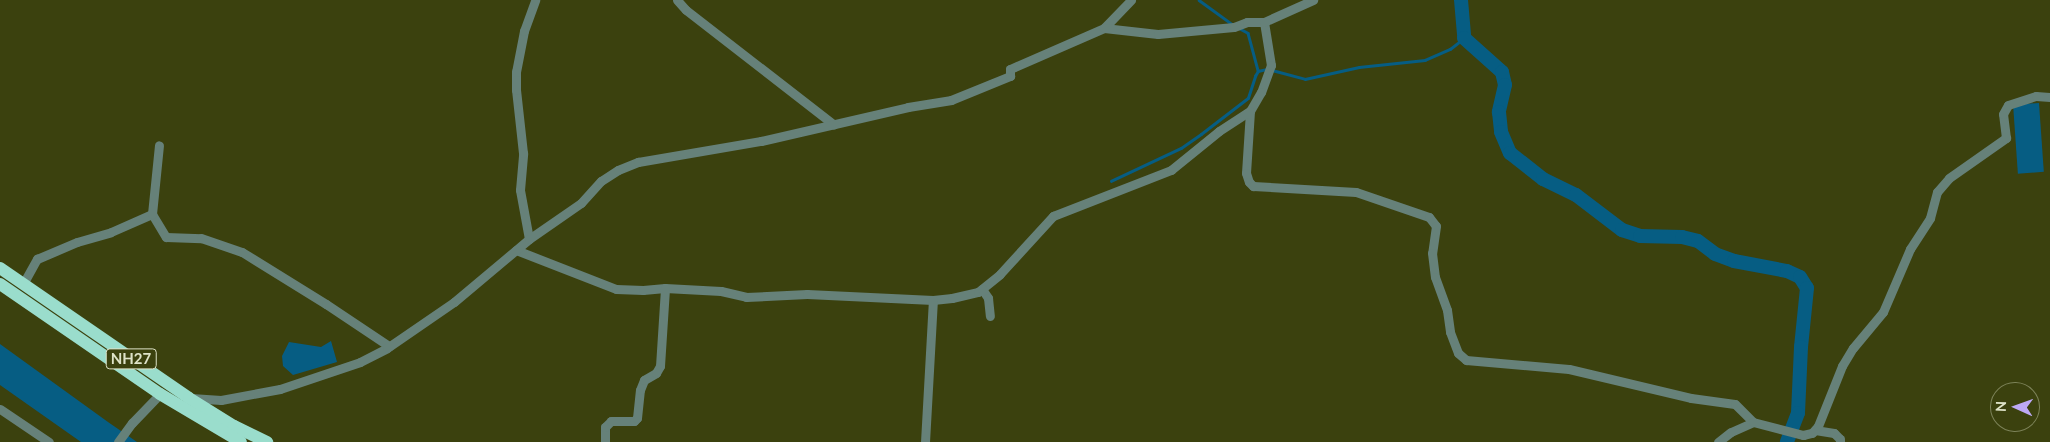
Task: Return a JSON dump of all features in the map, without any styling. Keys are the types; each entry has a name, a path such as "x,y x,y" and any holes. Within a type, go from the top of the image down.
{"highway":[{"name":"NH27","path":"0,268 189,398 234,426 266,442"},
{"name":"NH27","path":"0,284 160,394 241,442"}],"street":[{"path":"529,239 520,190 523,153 516,90 524,31 535,0"},
{"path":"677,0 686,10 834,125"},
{"path":"179,406 189,398 221,400 280,389 360,362 389,346 454,302 529,239 581,203 601,181 618,170 638,162 761,141 908,107 951,100 1010,76 1010,69 1104,28 1131,0"},
{"path":"1104,28 1158,34 1234,27 1247,22 1264,22 1313,0"},
{"path":"1264,22 1272,65 1269,75 1250,110 1246,173 1249,182 1253,186 1356,192 1429,217 1436,226 1432,253 1435,277 1447,310 1450,332 1458,353 1466,360 1569,369 1691,398 1735,404 1753,422 1803,435 1812,433 1815,430 1842,366 1853,348 1883,312 1910,249 1930,218 1937,192 1949,178 2006,138 2003,114 2008,104 2036,96 2050,96"},
{"path":"516,250 616,289 643,290 665,288 721,291 746,297 807,294 933,300 978,292 1000,274 1053,216 1171,170 1219,131 1250,110"},
{"path":"159,145 152,214 166,237 201,238 242,252 389,346"},
{"path":"23,284 37,259 77,242 111,232 152,214"},
{"path":"604,442 605,427 611,421 634,421 637,418 640,390 644,380 656,373 660,366 665,288"},
{"path":"982,289 988,298 990,316"},
{"path":"925,442 933,300"},
{"path":"118,442 132,423 160,394"},
{"path":"0,409 49,442"},
{"path":"1718,442 1731,432 1753,422"},
{"path":"1815,430 1834,433 1840,439 1840,442"}],"water":[{"path":"2039,103 2044,172 2018,174 2013,105"},
{"path":"331,341 337,362 293,375 283,366 282,356 289,342 321,347"},
{"path":"0,344 137,442 81,442 0,385"}],"waterway":[{"path":"1199,0 1232,24"},
{"path":"1461,0 1464,38 1502,72 1505,85 1499,112 1501,132 1510,153 1543,179 1576,195 1622,230 1640,236 1682,237 1698,241 1715,254 1734,261 1787,271 1800,277 1807,288 1801,347 1798,413 1787,442"},
{"path":"1239,28 1248,33 1258,71"},
{"path":"1272,70 1305,79 1359,67 1425,60 1450,49 1464,38"},
{"path":"1111,181 1181,148 1201,134 1248,98 1258,71 1267,69"}]}
